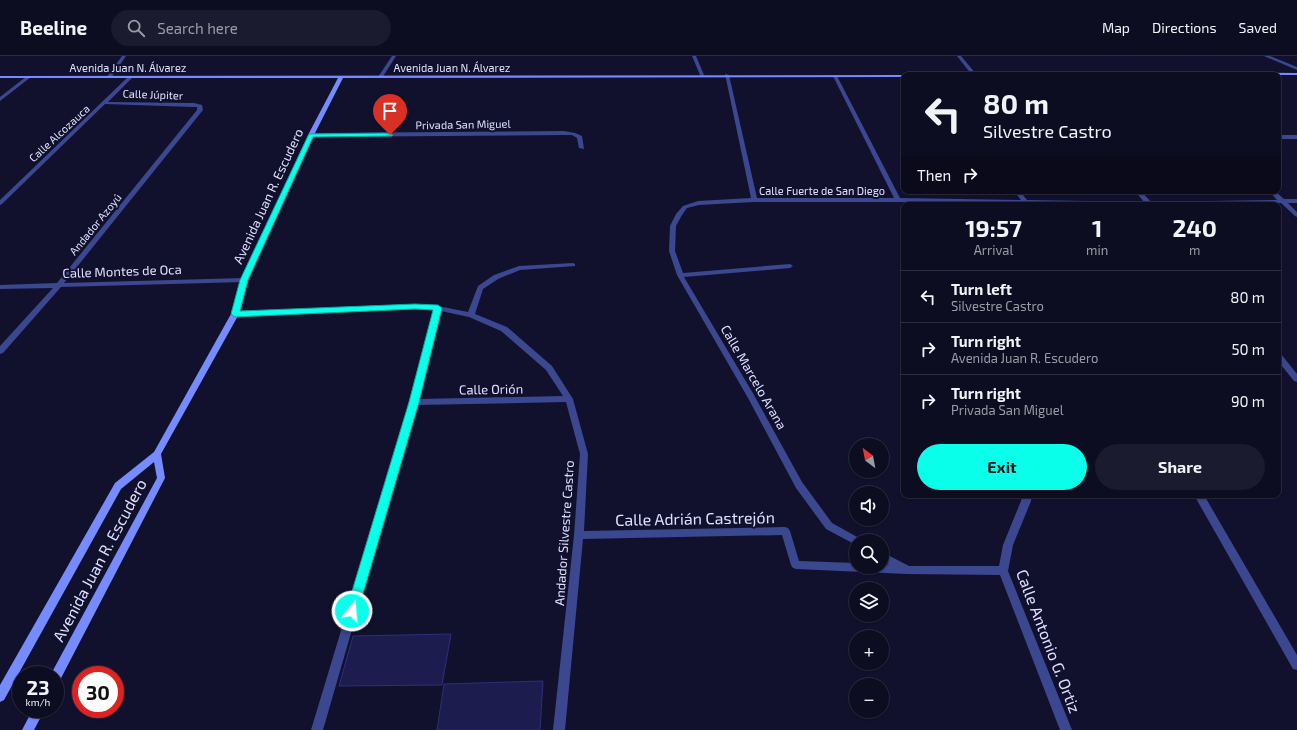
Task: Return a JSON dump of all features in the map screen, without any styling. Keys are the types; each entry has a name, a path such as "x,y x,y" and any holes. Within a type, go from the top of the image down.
{"main road":[{"path":"1281,74 1297,74"},
{"name":"Avenida Juan N. Álvarez","path":"0,77 702,75 901,76"},
{"name":"Avenida Juan R. Escudero","path":"0,696 118,486 157,454 235,314 244,280 311,136 341,77"},
{"name":"Avenida Juan R. Escudero","path":"61,666 161,478 157,454"},
{"path":"28,730 34,718"}],"street":[{"path":"109,77 124,56"},
{"path":"380,77 394,56"},
{"path":"694,56 702,75"},
{"path":"958,56 972,72"},
{"path":"1266,56 1297,70"},
{"path":"727,76 754,200"},
{"path":"835,76 898,200"},
{"path":"0,99 29,77"},
{"name":"Calle Alcozauca","path":"0,203 106,103 131,77"},
{"name":"Calle Júpiter","path":"106,103 200,106"},
{"name":"Andador Azoyú","path":"0,351 59,285 200,110 200,106"},
{"name":"Privada San Miguel","path":"311,136 564,132 580,137 582,148"},
{"path":"1281,137 1297,137"},
{"path":"1141,194 1147,202"},
{"path":"1275,194 1297,215"},
{"name":"Calle Fuerte de San Diego","path":"685,207 698,203 754,200 898,200 983,202"},
{"name":"Calle Fuerte de San Diego","path":"1283,202 1297,201"},
{"name":"Calle Marcelo Arana","path":"685,207 679,214 673,226 672,251 680,275 751,397 799,485 829,526 849,537"},
{"path":"471,315 480,288 496,276 519,268 573,265"},
{"path":"680,275 790,266"},
{"name":"Calle Montes de Oca","path":"0,287 244,280"},
{"name":"Andador Silvestre Castro","path":"235,314 415,306 438,308 471,315 504,329 549,368 569,399 584,454 579,535 559,730"},
{"path":"317,730 414,402 438,308"},
{"path":"1281,360 1297,379"},
{"name":"Calle Orión","path":"414,402 569,399"},
{"name":"Calle Antonio G. Ortiz","path":"1026,498 1008,545 1003,571 1066,730"},
{"path":"1201,498 1297,665"},
{"name":"Calle Adrián Castrejón","path":"579,535 785,532 796,565 907,570 1003,571"},
{"path":"889,560 907,570"}],"building":[{"path":"451,634 442,685 339,686 353,636"},
{"path":"543,681 540,730 437,730 444,684"}],"route":[{"path":"352,611 414,402 438,308 415,306 235,314 244,280 311,136 390,135"}]}
